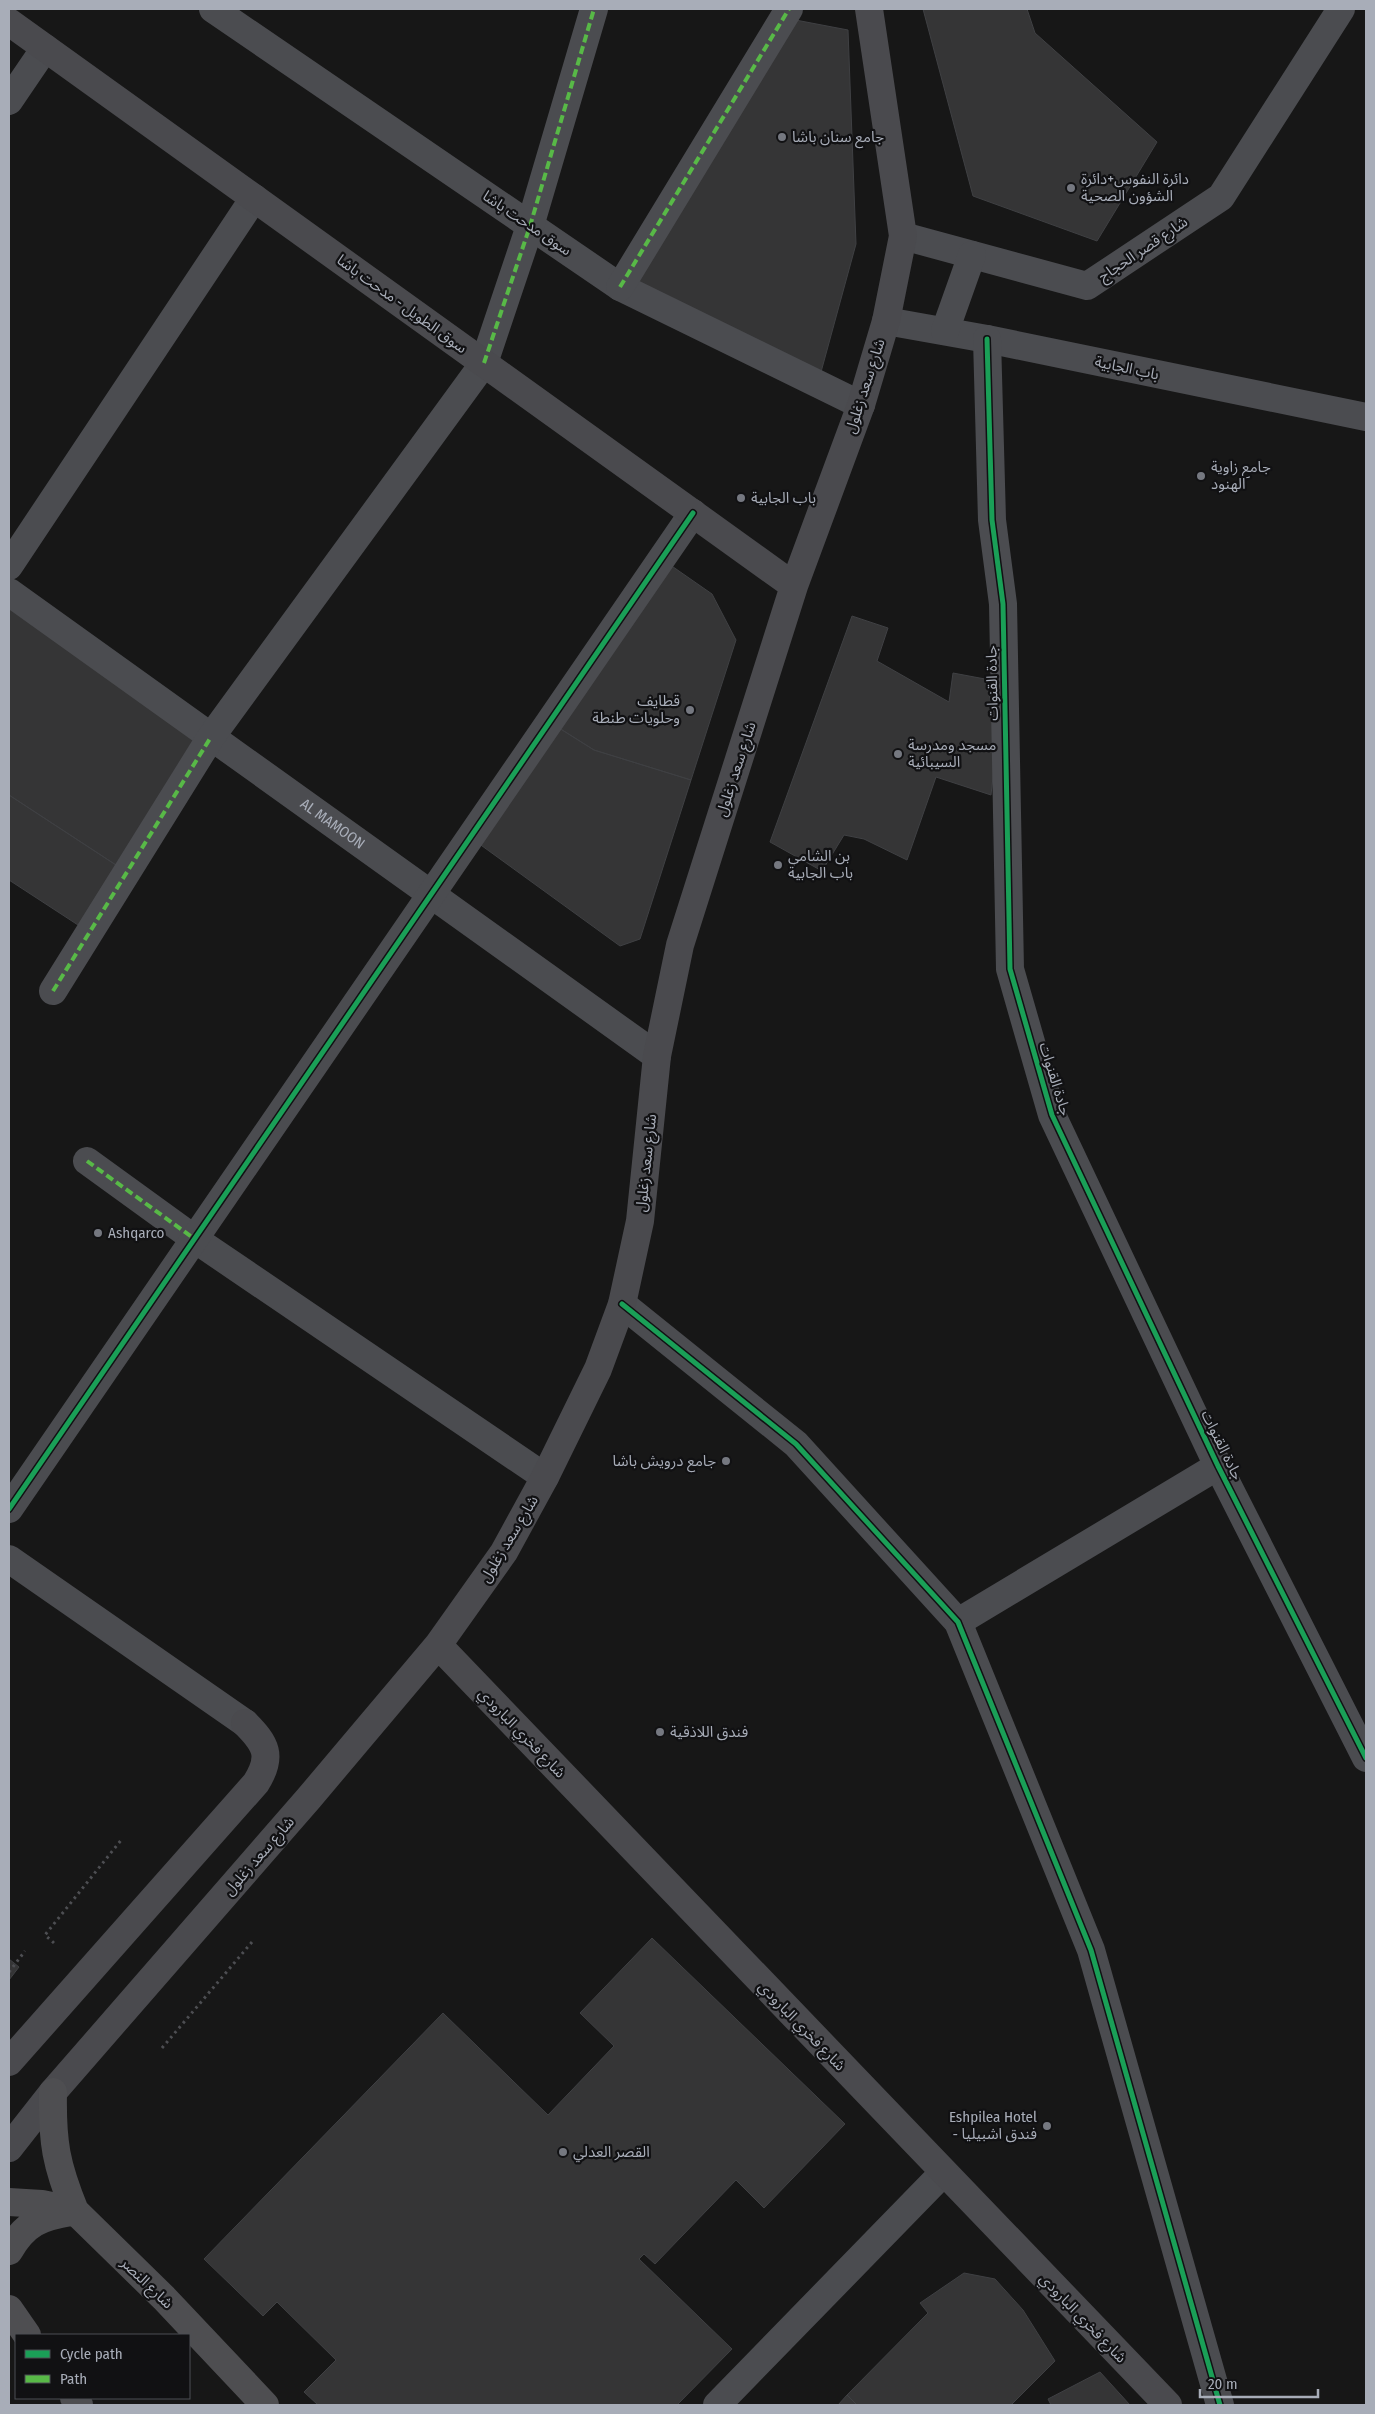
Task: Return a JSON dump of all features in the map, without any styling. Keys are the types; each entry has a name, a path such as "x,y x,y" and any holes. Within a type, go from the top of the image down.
{"highway":[{"path":"53,2092 52,2133 60,2174 75,2211"},
{"path":"9,2202 42,2204 75,2211"},
{"path":"9,2251 17,2236 43,2217 75,2211"},
{"name":"شارع النصر","path":"75,2211 164,2298 266,2405"},
{"path":"9,2309 26,2334"}],"main road":[{"name":"شارع سعد زغلول","path":"9,2148 53,2092 309,1798 438,1645 504,1552 545,1477 598,1368 622,1304 640,1221 657,1056 680,945 794,586 861,405 886,321 903,236 869,9"},
{"name":"سوق الطويل - مدحت باشا","path":"9,22 794,586"},
{"name":"شارع فخري البارودي","path":"438,1645 1168,2405"},
{"path":"9,2062 256,1783 264,1770 266,1756 261,1739 245,1723"}],"street":[{"name":"سوق مدحت باشا","path":"213,9 620,287 861,405"},
{"path":"54,991 212,737 484,363 530,226 594,9"},
{"path":"620,287 789,9"},
{"name":"شارع قصر الحجاج","path":"903,236 1087,286 1221,197 1341,9"},
{"path":"9,101 45,48"},
{"path":"9,566 254,198"},
{"path":"945,331 972,255"},
{"name":"باب الجابية","path":"886,321 988,339 1366,417"},
{"name":"جادة القنوات","path":"988,339 992,520 1003,604 1010,969 1052,1115 1218,1466 1366,1758"},
{"path":"9,1508 196,1240 693,513"},
{"name":"AL MAMOON","path":"9,592 657,1056"},
{"path":"87,1161 196,1240 545,1477"},
{"path":"622,1304 796,1444 958,1622 1091,1950 1220,2405"},
{"path":"958,1622 1218,1466"},
{"path":"9,1559 245,1723"},
{"path":"717,2405 944,2173"}],"path":[{"path":"54,1943 45,1935 122,1839"},
{"path":"162,2048 252,1942"},
{"path":"9,1972 26,1951"}],"building":[{"path":"923,9 1027,9 1035,33 1157,142 1097,241 973,196"},
{"name":"جامع سنان باشا","path":"785,18 848,30 856,244 818,383 620,287"},
{"path":"666,562 712,594 736,640 691,780 594,750 559,728"},
{"path":"9,597 200,736 116,865 9,795"},
{"name":"مسجد ومدرسة السيبائية","path":"852,616 888,628 877,661 949,702 953,673 985,679 998,731 991,795 936,777 907,860 864,839 844,835 822,871 770,842"},
{"path":"559,728 594,750 691,780 640,939 620,946 478,843"},
{"path":"9,795 116,865 78,925 9,880"},
{"name":"القصر العدلي","path":"652,1938 845,2124 764,2208 736,2180 655,2264 644,2254 639,2259 732,2349 677,2405 318,2405 304,2392 336,2360 277,2302 263,2316 204,2259 443,2013 548,2115 614,2046 580,2013"},
{"path":"9,1959 19,1967 9,1980"},
{"path":"964,2273 995,2279 1023,2310 1055,2361 1011,2405 857,2405 847,2395 928,2313 920,2303"},
{"path":"1100,2372 1130,2405 1051,2405 1048,2399"},
{"path":"847,2395 857,2405 838,2405"}],"marked path":[{"path":"484,363 530,226 594,9"},
{"path":"620,287 789,9"},
{"path":"53,991 211,737"},
{"path":"87,1161 196,1240"}],"cycle path":[{"path":"987,339 992,520 1003,604 1010,969 1052,1115 1218,1466 1366,1758"},
{"path":"9,1509 693,513"},
{"path":"622,1304 796,1444 958,1622 1091,1950 1220,2405"}],"place":[{"name":"جامع سنان باشا","path":"782,137"},
{"name":"دائرة النفوس+دائرة الشؤون الصحية","path":"1071,188"},
{"name":"جامع زاوية الهنود","path":"1201,476"},
{"name":"باب الجابية","path":"741,498"},
{"name":"قطايف وحلويات طنطة","path":"690,710"},
{"name":"مسجد ومدرسة السيبائية","path":"898,754"},
{"name":"بن الشامي باب الجابية","path":"778,865"},
{"name":"Ashqarco","path":"98,1233"},
{"name":"جامع درويش باشا","path":"726,1461"},
{"name":"فندق اللاذقية","path":"660,1732"},
{"name":"Eshpilea Hotel - فندق اشبيليا","path":"1047,2126"},
{"name":"القصر العدلي","path":"563,2152"}]}
